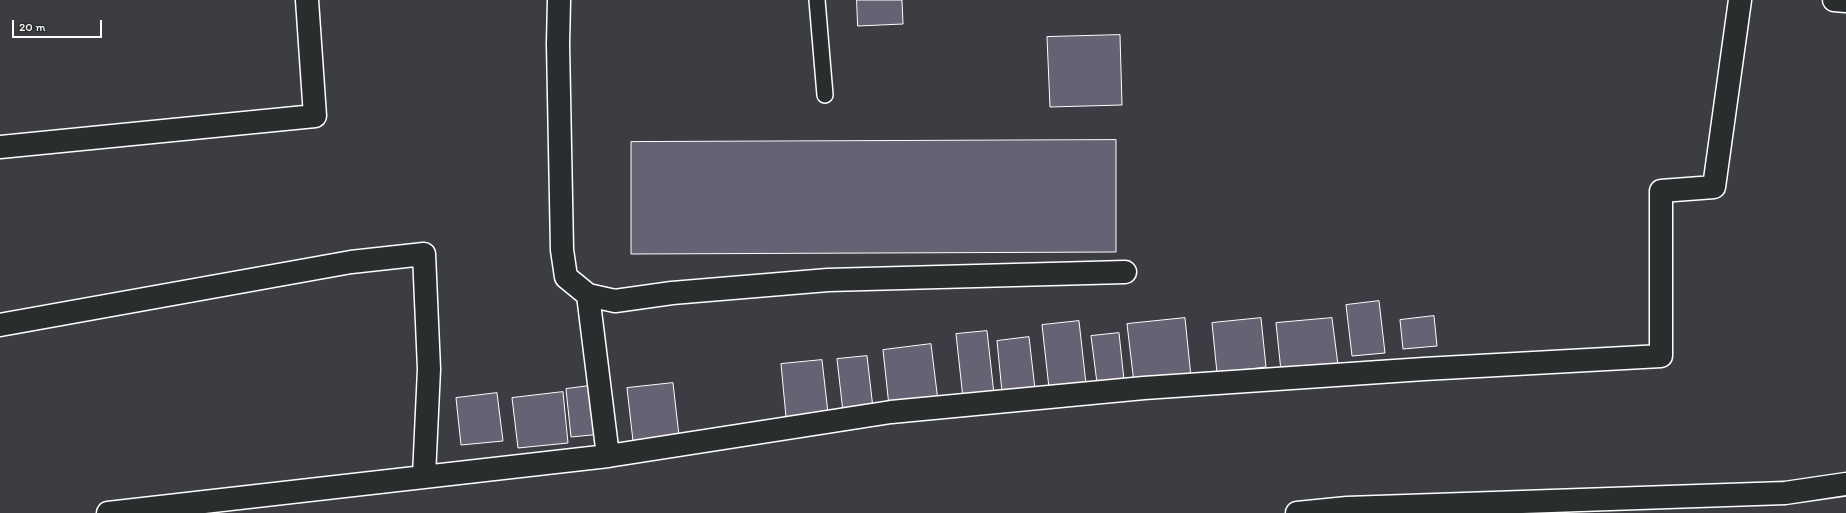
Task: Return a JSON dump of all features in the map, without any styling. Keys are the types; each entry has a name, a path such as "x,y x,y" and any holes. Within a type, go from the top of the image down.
{"street":[{"path":"0,147 315,116 307,0"},
{"path":"559,0 558,44 562,250 566,277 588,295 615,301 672,294 828,280 1125,272"},
{"path":"108,513 608,456 890,412 1128,389 1432,368 1662,356 1661,191 1714,188 1740,0"},
{"path":"1834,0 1846,1"},
{"path":"0,325 343,263 424,254 429,369 424,476"},
{"path":"588,295 608,456"},
{"path":"1297,513 1347,508 1785,493 1846,484"}],"lane":[{"path":"818,0 825,95"}],"building":[{"path":"857,0 902,0 903,24 858,26"},
{"path":"1120,35 1122,105 1050,107 1047,37"},
{"path":"1116,140 1116,252 631,254 631,142"},
{"path":"1379,301 1385,353 1352,356 1346,305"},
{"path":"1434,316 1437,346 1403,349 1400,320"},
{"path":"1185,318 1191,377 1134,383 1127,324"},
{"path":"1261,318 1266,367 1217,373 1212,323"},
{"path":"1332,318 1338,365 1281,371 1276,323"},
{"path":"1079,321 1086,384 1049,388 1042,325"},
{"path":"987,331 994,394 963,398 956,334"},
{"path":"1119,333 1124,380 1097,383 1091,336"},
{"path":"1029,337 1035,389 1002,392 997,341"},
{"path":"931,344 938,401 889,406 883,350"},
{"path":"867,356 873,408 843,412 837,359"},
{"path":"822,360 828,413 786,417 781,364"},
{"path":"673,383 679,436 633,441 627,388"},
{"path":"597,385 602,434 571,437 566,389"},
{"path":"563,392 568,443 518,448 512,398"},
{"path":"497,393 503,441 461,445 456,398"}]}
